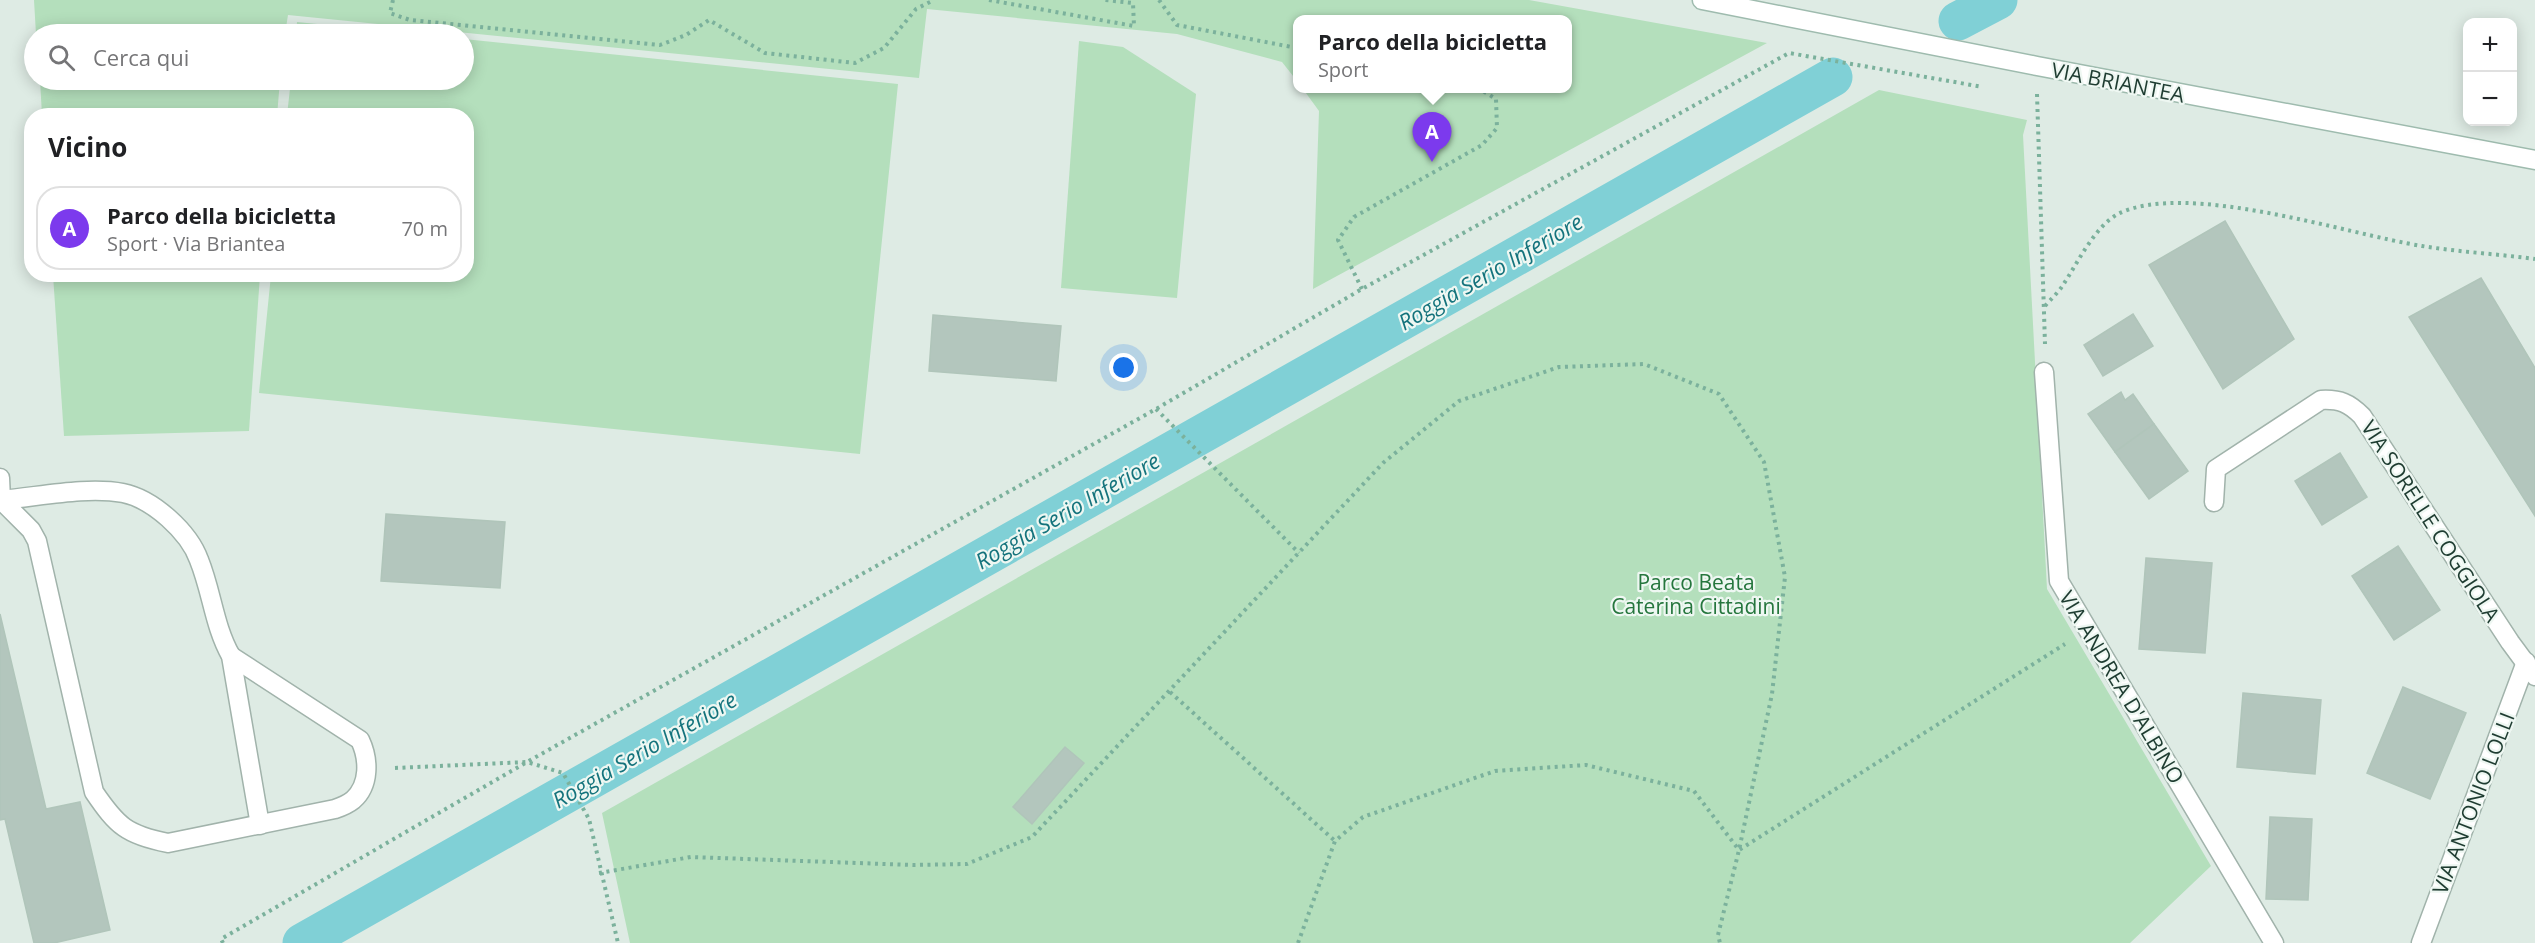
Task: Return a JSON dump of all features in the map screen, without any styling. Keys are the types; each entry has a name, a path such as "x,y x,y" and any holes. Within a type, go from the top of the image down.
{"street":[{"name":"VIA BRIANTEA","path":"1702,0 2535,160"},
{"name":"VIA ANDREA D'ALBINO","path":"2044,372 2059,581 2274,943"},
{"name":"VIA SORELLE COGGIOLA","path":"2214,502 2216,469 2321,400 2338,400 2350,405 2362,416 2497,623 2530,669"},
{"path":"0,478 0,500 31,530 37,541 94,792 120,826 142,838 168,843 335,809 353,800 362,789 367,769 365,751 360,740 231,656"},
{"path":"0,500 94,491 124,493 148,504 169,518 187,538 198,557 223,642 231,656 260,825"},
{"name":"VIA ANTONIO LOLLI","path":"2421,943 2530,669"}],"path":[{"path":"393,0 390,13 410,20 450,24"},
{"path":"474,26 660,45 686,35 709,20 765,53 855,63 884,48 916,9 934,0"},
{"path":"989,0 1134,26 1133,3 1105,0"},
{"path":"1159,0 1177,25 1293,47"},
{"path":"223,943 221,939 527,762 1156,409 1362,289 1789,53 1992,89"},
{"path":"2037,66 2045,306 2044,372"},
{"path":"1362,289 1338,240 1354,217 1482,145 1497,128 1496,99 1486,93"},
{"path":"2026,95 2049,99"},
{"path":"2045,306 2061,288 2096,234 2116,214 2145,205 2173,203 2217,206 2285,216 2424,246 2535,258"},
{"path":"599,873 691,858 913,865 967,864 1032,837 1383,462 1459,401 1559,367 1644,364 1719,394 1764,462 1785,577 1772,694 1718,935 1720,943"},
{"path":"1156,409 1299,553"},
{"path":"1738,850 2088,630"},
{"path":"1170,692 1335,841"},
{"path":"367,769 527,762 563,773 589,819 599,873 618,943"},
{"path":"1299,943 1335,841 1363,817 1495,771 1586,765 1694,791 1738,850"}],"green space":[{"path":"34,0 1529,0 1767,43 1313,289 1319,111 1306,93 1572,93 1572,15 1293,15 1293,76 1282,62 1177,34 927,9 919,78 474,34 474,24 378,24 288,15 287,24 35,24"},
{"path":"474,40 898,84 860,454 259,393 270,282 474,282 474,108 288,108 290,90 474,90"},
{"path":"1079,41 1123,47 1196,94 1177,298 1061,288"},
{"path":"41,90 279,90 278,108 42,108"},
{"name":"Parco Beata Caterina Cittadini","path":"1879,90 2027,120 2023,135 2047,589 2211,866 2130,943 630,943 602,813"},
{"path":"53,282 260,282 249,431 64,436"}],"building":[{"path":"2225,221 2294,339 2223,389 2149,265"},
{"path":"2481,278 2535,368 2535,516 2409,317"},
{"path":"2133,314 2153,346 2103,376 2084,345"},
{"path":"933,315 1061,326 1056,381 929,371"},
{"path":"2121,392 2125,400 2133,394 2154,424 2115,452 2088,414"},
{"path":"2154,424 2188,471 2149,499 2115,452"},
{"path":"2340,453 2367,497 2322,525 2295,481"},
{"path":"386,514 505,522 500,588 381,581"},
{"path":"2398,546 2440,610 2394,640 2352,576"},
{"path":"2146,558 2212,563 2205,653 2139,649"},
{"path":"0,614 46,809 80,802 110,930 54,943 34,943 5,819 0,820"},
{"path":"2403,687 2466,713 2430,799 2367,773"},
{"path":"2243,693 2321,700 2315,774 2237,767"},
{"path":"1065,747 1084,763 1032,824 1013,807"},
{"path":"2270,817 2312,819 2308,900 2266,899"}],"waterway":[{"name":"Roggia Serio Inferiore","path":"1958,21 1998,0"},
{"name":"Roggia Serio Inferiore","path":"302,943 1833,77"}],"place":[{"name":"Parco della bicicletta","path":"1432,162"}]}
